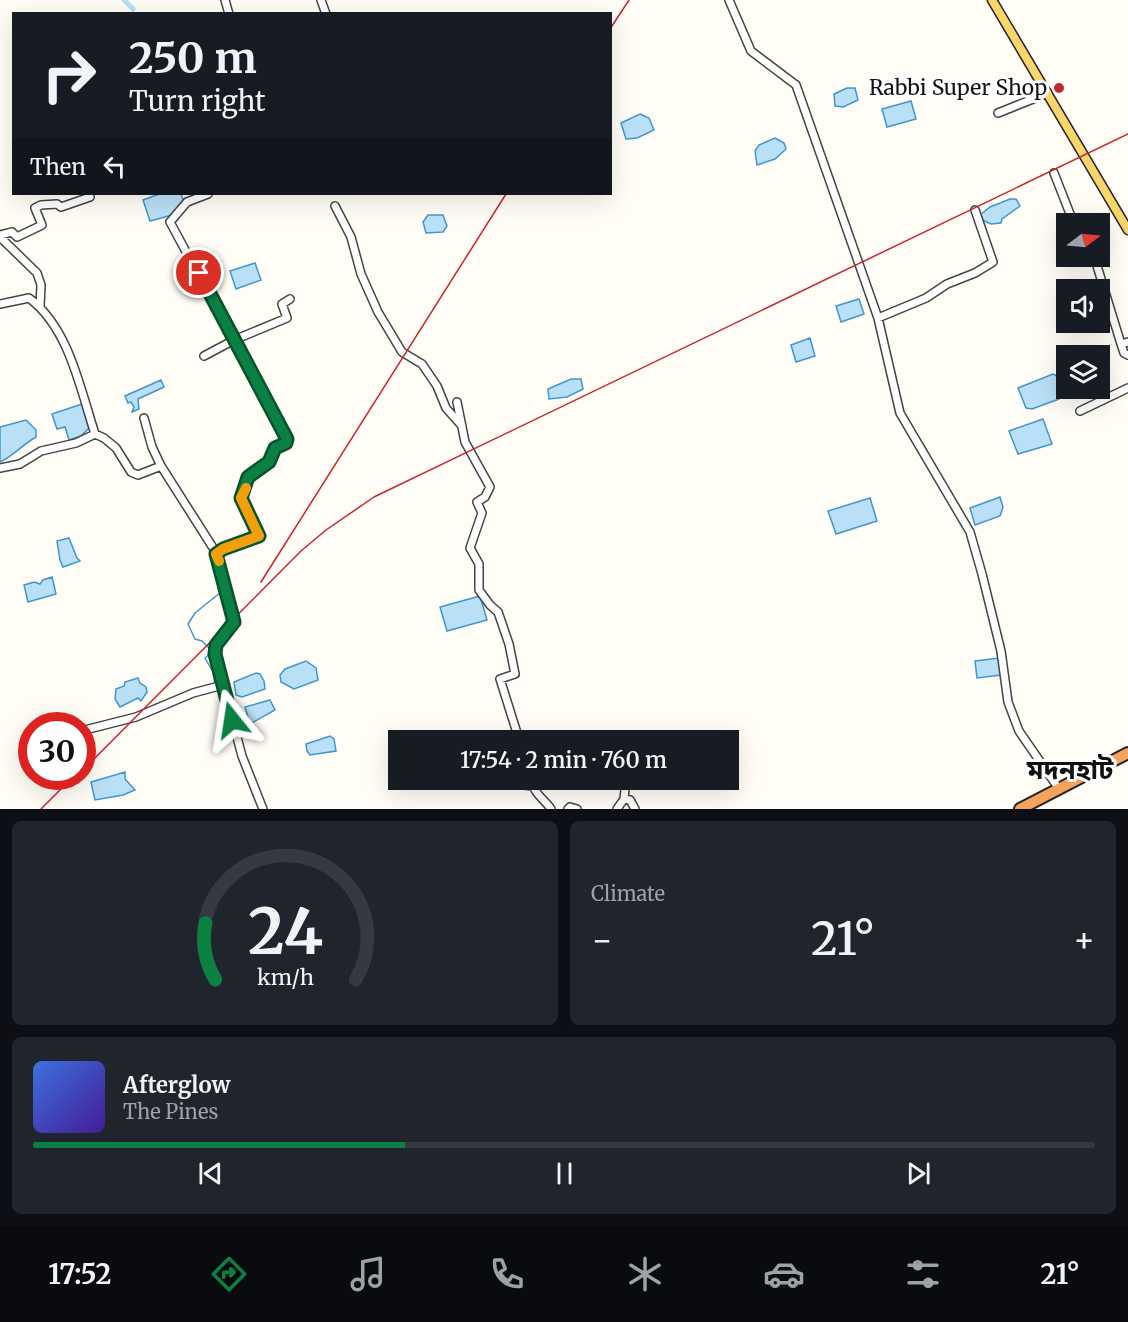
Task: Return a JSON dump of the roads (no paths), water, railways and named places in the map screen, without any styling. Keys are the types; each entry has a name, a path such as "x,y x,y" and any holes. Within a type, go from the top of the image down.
{"highway":[{"path":"1020,809 1128,753"},
{"path":"1031,809 1128,759"}],"main road":[{"path":"992,0 1128,230"}],"street":[{"path":"729,0 751,51 796,85 878,318 900,413 971,535 1001,651 1008,702 1019,731 1059,789"},
{"path":"998,113 1048,93"},
{"path":"1054,173 1070,213"},
{"path":"205,195 187,202 170,222 287,439 286,443 275,448 269,462 248,477 241,498 259,536 223,549 216,554"},
{"path":"39,306 41,285 37,273 0,236 12,232 17,237 42,225 35,208 40,205 57,204 61,207 90,197"},
{"path":"335,206 351,237 361,274 378,312 402,352 422,364 437,386 446,408 464,428"},
{"path":"878,318 926,298 947,284 975,273 993,262 975,210"},
{"path":"1098,267 1125,343 1124,353 1128,355"},
{"path":"0,304 29,297 39,306 71,358 95,434"},
{"path":"204,356 234,340 286,318 282,304 290,299"},
{"path":"1080,411 1128,388"},
{"path":"457,402 465,442 490,487 485,497 477,502 482,513 470,548 479,564 479,590 498,612 509,644 515,674 500,678 516,730"},
{"path":"144,418 152,447 161,466 216,554 234,622 216,645 215,654 249,777 263,809"},
{"path":"0,468 20,464 41,451 76,443 95,434 105,438 116,448 131,472 138,475 161,466"},
{"path":"96,727 136,717 193,693 223,685"},
{"path":"535,790 551,809"},
{"path":"617,809 624,799 625,790"},
{"path":"624,799 630,800 635,809"},
{"path":"568,809 577,809"}],"water":[{"path":"847,88 855,88 858,100 843,107 835,106 834,94"},
{"path":"911,101 916,119 887,127 882,109"},
{"path":"640,114 649,118 654,130 637,138 626,139 621,123"},
{"path":"775,138 784,143 786,149 775,159 757,165 755,151 759,145"},
{"path":"156,195 181,195 184,202 172,215 150,221 143,200"},
{"path":"1016,199 1020,206 1002,219 1001,223 991,224 980,219 980,215 990,207"},
{"path":"428,215 443,215 447,226 443,232 426,233 423,222"},
{"path":"255,263 261,280 236,289 230,271"},
{"path":"859,299 864,314 841,322 836,306"},
{"path":"810,338 815,356 796,362 791,345"},
{"path":"1053,374 1056,376 1056,399 1059,399 1032,409 1026,408 1018,388"},
{"path":"571,379 581,379 583,389 567,397 549,399 548,389"},
{"path":"161,380 164,387 138,399 139,409 132,412 134,407 131,402 128,403 125,396"},
{"path":"82,404 89,428 81,436 69,440 65,427 57,429 52,414"},
{"path":"1043,419 1052,444 1018,454 1009,431"},
{"path":"26,420 36,430 36,437 0,462 0,427"},
{"path":"1000,497 1003,507 1000,516 975,525 970,508"},
{"path":"870,498 877,521 836,534 828,511"},
{"path":"69,538 80,561 63,567 57,541"},
{"path":"52,577 56,594 28,602 24,585 34,582 40,584 43,580"},
{"path":"480,596 487,620 447,631 440,607"},
{"path":"999,658 1001,675 977,678 975,661"},
{"path":"306,661 316,668 318,680 294,689 281,682 280,675 285,669"},
{"path":"256,673 260,674 264,681 265,689 242,697 236,695 234,682"},
{"path":"138,678 140,683 146,687 147,692 141,701 138,698 120,707 115,699 116,689 124,686 125,682"},
{"path":"270,700 275,710 250,724 245,707"},
{"path":"330,736 334,739 336,751 310,755 306,744"},
{"path":"125,772 125,779 135,790 123,795 95,800 93,790 96,790 96,781"}],"waterway":[{"path":"124,0 133,9"},
{"path":"215,685 213,672 205,658 211,650 202,641 195,639 188,624 195,613 221,592"}],"railway":[{"path":"612,26 629,0"},
{"path":"96,757 301,551 326,530 374,497 1128,134"},
{"path":"261,582 505,195"},
{"path":"41,809 60,790"}],"place":[{"name":"Rabbi Super Shop","path":"1059,88"}],"district":[{"name":"মদনহাট","path":"1070,770"}]}
